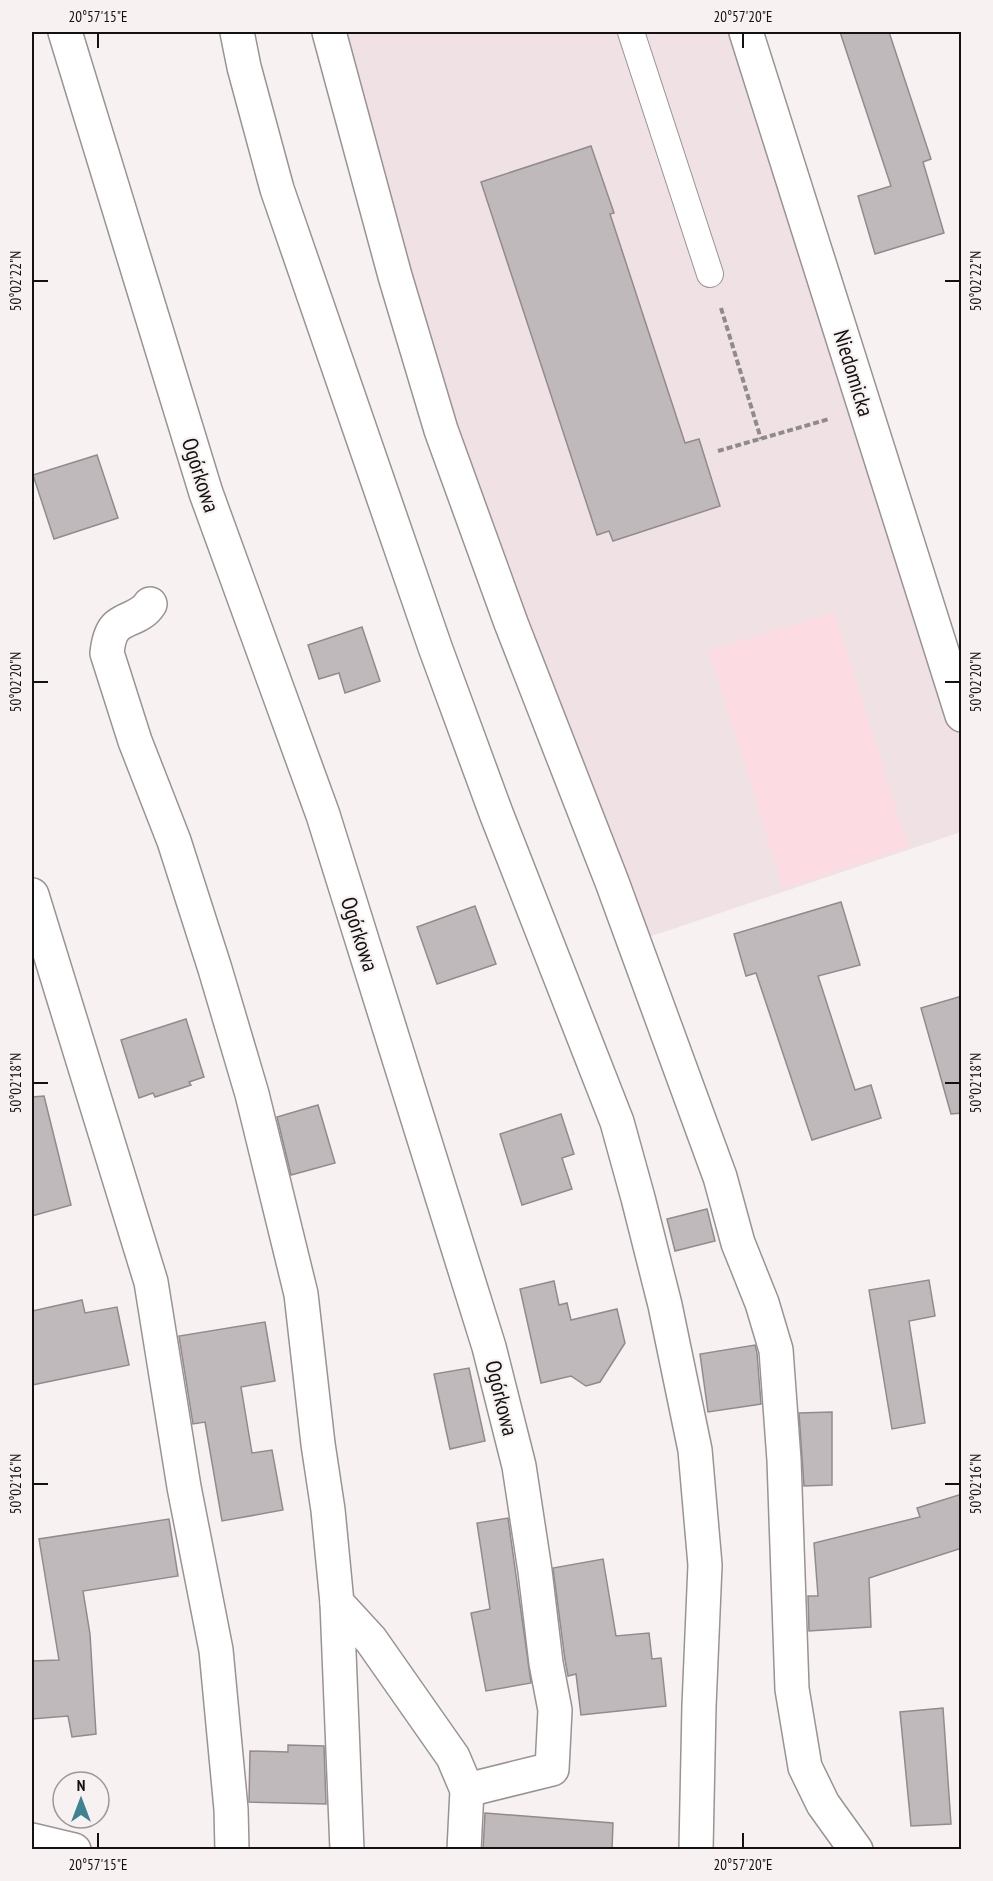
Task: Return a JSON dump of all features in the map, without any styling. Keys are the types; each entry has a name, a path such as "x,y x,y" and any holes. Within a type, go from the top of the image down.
{"street":[{"name":"Ogórkowa","path":"65,32 206,493 323,815 400,1058 489,1347 519,1466 546,1663 555,1710 552,1769 467,1790"},
{"path":"237,32 244,67 277,189 435,647 501,825 617,1122 665,1305 695,1450 705,1564 696,1850"},
{"path":"328,32 395,276 441,430 511,623 612,882 720,1177 738,1244 762,1303 776,1350 784,1460 792,1689 805,1767 823,1804 856,1850"},
{"name":"Niedomicka","path":"746,32 962,715"},
{"path":"150,604 134,618 117,626 108,640 106,653 135,741 174,841 215,969 252,1094 301,1294 328,1510 337,1604 347,1850"},
{"path":"32,895 151,1282 184,1487 216,1650 231,1809 232,1850"},
{"path":"337,1604 371,1640 453,1757 467,1790 464,1850"},
{"path":"32,1840 74,1850"}],"lane":[{"path":"631,32 710,274"}],"path":[{"path":"710,274 761,439"},
{"path":"718,451 832,419"}],"shaded area":[{"path":"329,32 746,32 961,715 961,832 634,942 511,623"},
{"path":"834,612 908,847 783,888 709,651"}],"building":[{"path":"840,32 889,32 931,159 923,162 944,233 875,254 858,196 891,186"},
{"path":"591,146 614,213 610,214 685,443 699,439 720,506 613,541 609,531 597,535 481,182"},
{"path":"97,455 118,518 54,539 33,475"},
{"path":"362,627 380,681 345,693 339,673 319,679 308,645"},
{"path":"841,902 860,965 818,976 855,1090 871,1085 881,1118 812,1140 756,973 746,976 734,934"},
{"path":"475,906 496,964 437,984 417,927"},
{"path":"962,996 962,1113 951,1114 921,1008"},
{"path":"186,1019 204,1077 189,1082 191,1085 155,1097 153,1093 139,1098 121,1040"},
{"path":"44,1096 71,1205 32,1216 32,1097"},
{"path":"318,1105 335,1163 291,1175 277,1117"},
{"path":"561,1114 574,1154 562,1158 572,1189 522,1205 500,1134"},
{"path":"707,1209 715,1241 675,1251 667,1219"},
{"path":"929,1280 935,1316 909,1321 925,1423 892,1429 869,1290"},
{"path":"554,1281 559,1305 567,1303 571,1320 617,1309 625,1343 600,1382 586,1386 571,1376 541,1383 520,1289"},
{"path":"82,1300 85,1313 117,1307 129,1365 32,1385 32,1311"},
{"path":"265,1322 275,1381 241,1387 252,1453 272,1450 283,1510 222,1521 205,1422 193,1424 179,1336"},
{"path":"755,1345 761,1404 708,1412 700,1354"},
{"path":"469,1368 485,1441 450,1449 434,1374"},
{"path":"832,1412 832,1485 804,1486 799,1413"},
{"path":"962,1494 962,1548 869,1578 871,1627 809,1631 808,1596 818,1596 814,1543 920,1517 917,1508"},
{"path":"508,1518 531,1683 486,1691 471,1613 490,1609 477,1523"},
{"path":"169,1519 178,1576 83,1591 90,1634 96,1734 72,1737 68,1716 32,1719 32,1661 59,1660 39,1539"},
{"path":"603,1559 616,1636 649,1633 652,1659 661,1658 666,1706 581,1715 576,1674 568,1676 553,1568"},
{"path":"943,1708 951,1824 911,1826 900,1712"},
{"path":"288,1745 324,1746 326,1804 249,1802 250,1751 288,1752"},
{"path":"485,1813 613,1823 612,1850 483,1850"}]}
